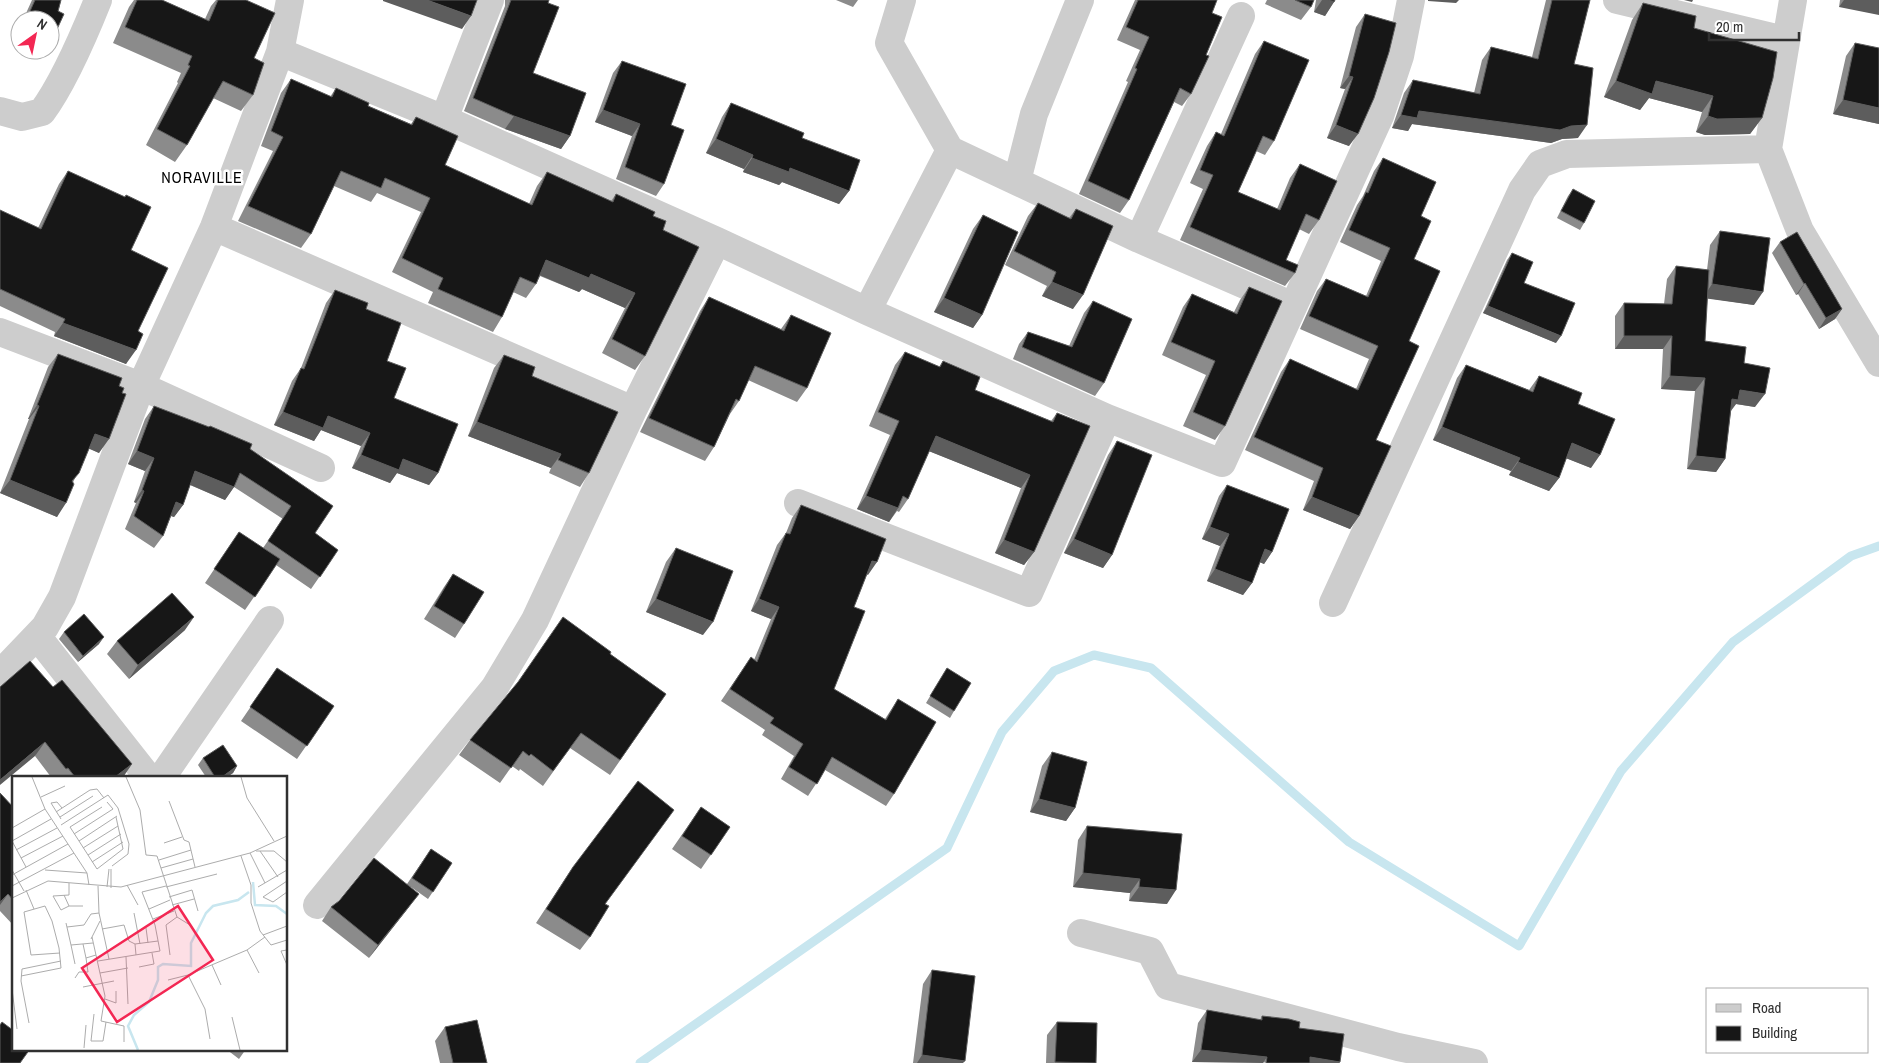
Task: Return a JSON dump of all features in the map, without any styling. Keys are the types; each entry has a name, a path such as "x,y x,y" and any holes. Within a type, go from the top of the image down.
{"street":[{"path":"0,111 22,117 42,112 51,100 98,0"},
{"path":"0,674 45,627 62,597 142,386 214,227 280,52 290,0"},
{"path":"444,119 490,0"},
{"path":"902,0 889,43 950,150 1139,239 1292,306"},
{"path":"1016,181 1034,114 1080,0"},
{"path":"280,52 444,119 1107,418 1222,463 1380,116 1400,56 1411,0"},
{"path":"1617,0 1785,40"},
{"path":"1793,0 1768,150 1800,231 1879,363"},
{"path":"1139,239 1241,16"},
{"path":"867,311 950,150"},
{"path":"1333,603 1522,190 1540,164 1568,154 1768,150"},
{"path":"214,227 633,410"},
{"path":"317,905 495,687 535,620 633,410 717,241"},
{"path":"0,332 142,386 321,468"},
{"path":"798,503 1029,593 1107,418"},
{"path":"163,776 270,620"},
{"path":"37,636 147,776"},
{"path":"1081,933 1150,951 1168,986 1397,1055 1474,1063"}],"building":[{"path":"35,0 61,0 58,10 30,10"},
{"path":"137,0 162,0 209,21 218,0 246,0 275,13 254,58 264,63 253,95 223,81 187,145 157,129 190,66 188,65 192,56 125,27"},
{"path":"427,0 477,0 471,16"},
{"path":"511,0 549,0 548,3 559,7 533,73 586,93 570,136 514,116 473,98"},
{"path":"1138,0 1217,0 1212,13 1222,17 1206,55 1209,56 1191,94 1180,88 1129,200 1088,181 1149,37 1126,27"},
{"path":"1295,0 1314,0 1311,7"},
{"path":"1552,0 1590,0 1574,64 1593,68 1587,125 1571,126 1560,130 1419,111 1417,118 1401,115 1413,80 1480,94 1491,47 1538,59"},
{"path":"1643,3 1696,16 1694,28 1777,52 1773,78 1762,118 1717,119 1708,116 1713,96 1656,81 1652,94 1616,81"},
{"path":"60,12 64,14 60,23"},
{"path":"1365,14 1396,23 1374,98 1358,134 1336,125 1353,77 1349,76"},
{"path":"1264,41 1309,60 1274,141 1263,136 1238,192 1280,210 1300,164 1337,181 1319,220 1306,214 1286,260 1298,265 1295,273 1190,227 1213,175 1200,170 1216,132 1224,136"},
{"path":"1855,43 1879,48 1879,108 1843,100"},
{"path":"622,61 686,84 671,125 684,130 664,184 625,167 640,124 603,110"},
{"path":"291,79 332,97 336,88 369,103 368,106 412,125 416,117 458,136 445,165 532,205 547,172 613,202 616,194 655,212 653,216 666,221 663,230 699,247 645,356 612,339 635,293 591,274 589,278 546,260 536,284 520,277 502,317 438,289 443,278 402,258 430,198 385,178 381,188 341,171 311,234 248,206 283,137 271,131"},
{"path":"731,103 804,133 802,138 860,160 849,191 790,168 789,172 752,158 753,155 716,139"},
{"path":"1383,158 1436,182 1421,216 1431,221 1414,259 1440,271 1409,341 1419,346 1376,440 1391,446 1359,516 1312,497 1323,468 1254,437 1290,359 1358,390 1378,346 1309,316 1326,279 1368,297 1390,248 1349,230"},
{"path":"68,171 151,207 131,250 168,268 138,331 143,334 136,350 63,323 65,319 0,289 0,210 41,229"},
{"path":"1573,189 1595,201 1584,223 1561,211"},
{"path":"1038,203 1071,219 1076,209 1113,226 1083,295 1052,282 1056,272 1014,251"},
{"path":"983,215 1018,232 982,315 944,298"},
{"path":"1720,231 1770,238 1763,292 1712,284"},
{"path":"1797,232 1842,309 1826,318 1780,242"},
{"path":"1512,253 1533,262 1524,283 1575,303 1561,336 1488,306"},
{"path":"1676,266 1709,270 1705,341 1746,347 1744,363 1770,368 1765,394 1740,390 1738,400 1732,399 1725,459 1696,456 1705,378 1670,376 1672,336 1624,336 1624,303 1672,304"},
{"path":"1249,287 1282,301 1225,426 1193,412 1215,361 1171,342 1192,294 1237,314"},
{"path":"335,290 368,303 366,309 401,323 387,361 406,368 394,398 458,424 438,473 403,459 399,470 361,455 370,433 328,416 323,428 283,412 301,368 304,369"},
{"path":"709,297 784,331 791,315 831,333 807,388 755,366 739,401 736,399 714,447 649,418"},
{"path":"1093,301 1132,319 1104,383 1022,347 1028,332 1072,347"},
{"path":"905,352 940,367 943,361 980,377 975,390 1053,422 1057,413 1090,426 1034,552 1004,540 1030,475 936,436 908,499 903,496 898,508 866,496 899,421 878,412"},
{"path":"58,354 122,378 119,386 124,388 122,393 126,394 109,439 95,434 79,473 72,481 74,484 66,503 10,480"},
{"path":"504,355 535,367 532,376 618,412 589,473 558,460 561,454 477,422"},
{"path":"1466,365 1533,392 1539,376 1582,393 1578,404 1615,419 1600,455 1572,443 1559,478 1518,462 1520,458 1442,427"},
{"path":"154,406 210,426 252,444 250,449 333,506 315,533 338,550 320,577 268,541 291,506 240,473 234,487 195,471 183,505 176,502 163,536 134,516 154,458 137,451"},
{"path":"1117,441 1152,455 1112,555 1074,539"},
{"path":"1227,485 1289,509 1272,552 1265,549 1252,583 1215,569 1229,534 1210,527"},
{"path":"801,505 886,539 877,562 872,561 854,607 865,611 834,689 886,720 898,699 936,722 894,794 832,757 817,784 789,767 803,744 770,723 774,718 730,689 751,657 757,662 779,607 759,599 786,533 790,534"},
{"path":"239,532 280,559 255,597 214,569"},
{"path":"676,548 733,571 713,622 656,599"},
{"path":"453,574 484,592 464,624 434,606"},
{"path":"172,593 194,617 138,665 117,641"},
{"path":"84,614 104,637 83,656 64,632"},
{"path":"563,617 666,694 620,760 581,733 553,771 531,754 529,756 523,751 511,768 470,740 518,682"},
{"path":"30,661 53,687 62,680 132,764 116,776 74,776 68,768 66,769 45,742 0,780 0,687"},
{"path":"277,668 334,706 307,746 250,707"},
{"path":"947,668 971,683 954,711 930,696"},
{"path":"223,745 237,766 223,776 214,776 203,758"},
{"path":"1052,752 1087,762 1075,808 1039,799"},
{"path":"638,781 674,810 605,904 609,906 590,937 546,909 573,867"},
{"path":"0,793 12,806 12,899 8,894 0,902"},
{"path":"701,807 730,827 711,855 682,836"},
{"path":"1087,826 1182,834 1176,890 1139,887 1140,879 1083,873"},
{"path":"431,849 452,863 433,892 412,878"},
{"path":"374,858 419,894 378,945 331,907 339,901"},
{"path":"932,970 975,976 965,1061 922,1055"},
{"path":"1207,1010 1262,1020 1262,1016 1289,1019 1300,1022 1299,1028 1344,1034 1340,1062 1310,1057 1310,1063 1266,1063 1267,1057 1201,1050"},
{"path":"477,1020 487,1063 453,1063 445,1027"},
{"path":"2,1022 12,1030 12,1050 29,1050 20,1063 0,1063 0,1025"},
{"path":"1057,1022 1097,1023 1096,1063 1055,1062"}],"waterway":[{"path":"640,1063 947,848 1002,732 1054,671 1094,655 1151,668 1349,842 1519,946 1621,771 1733,642 1851,556 1879,546"}],"district":[{"name":"NORAVILLE","path":"202,177"}]}
